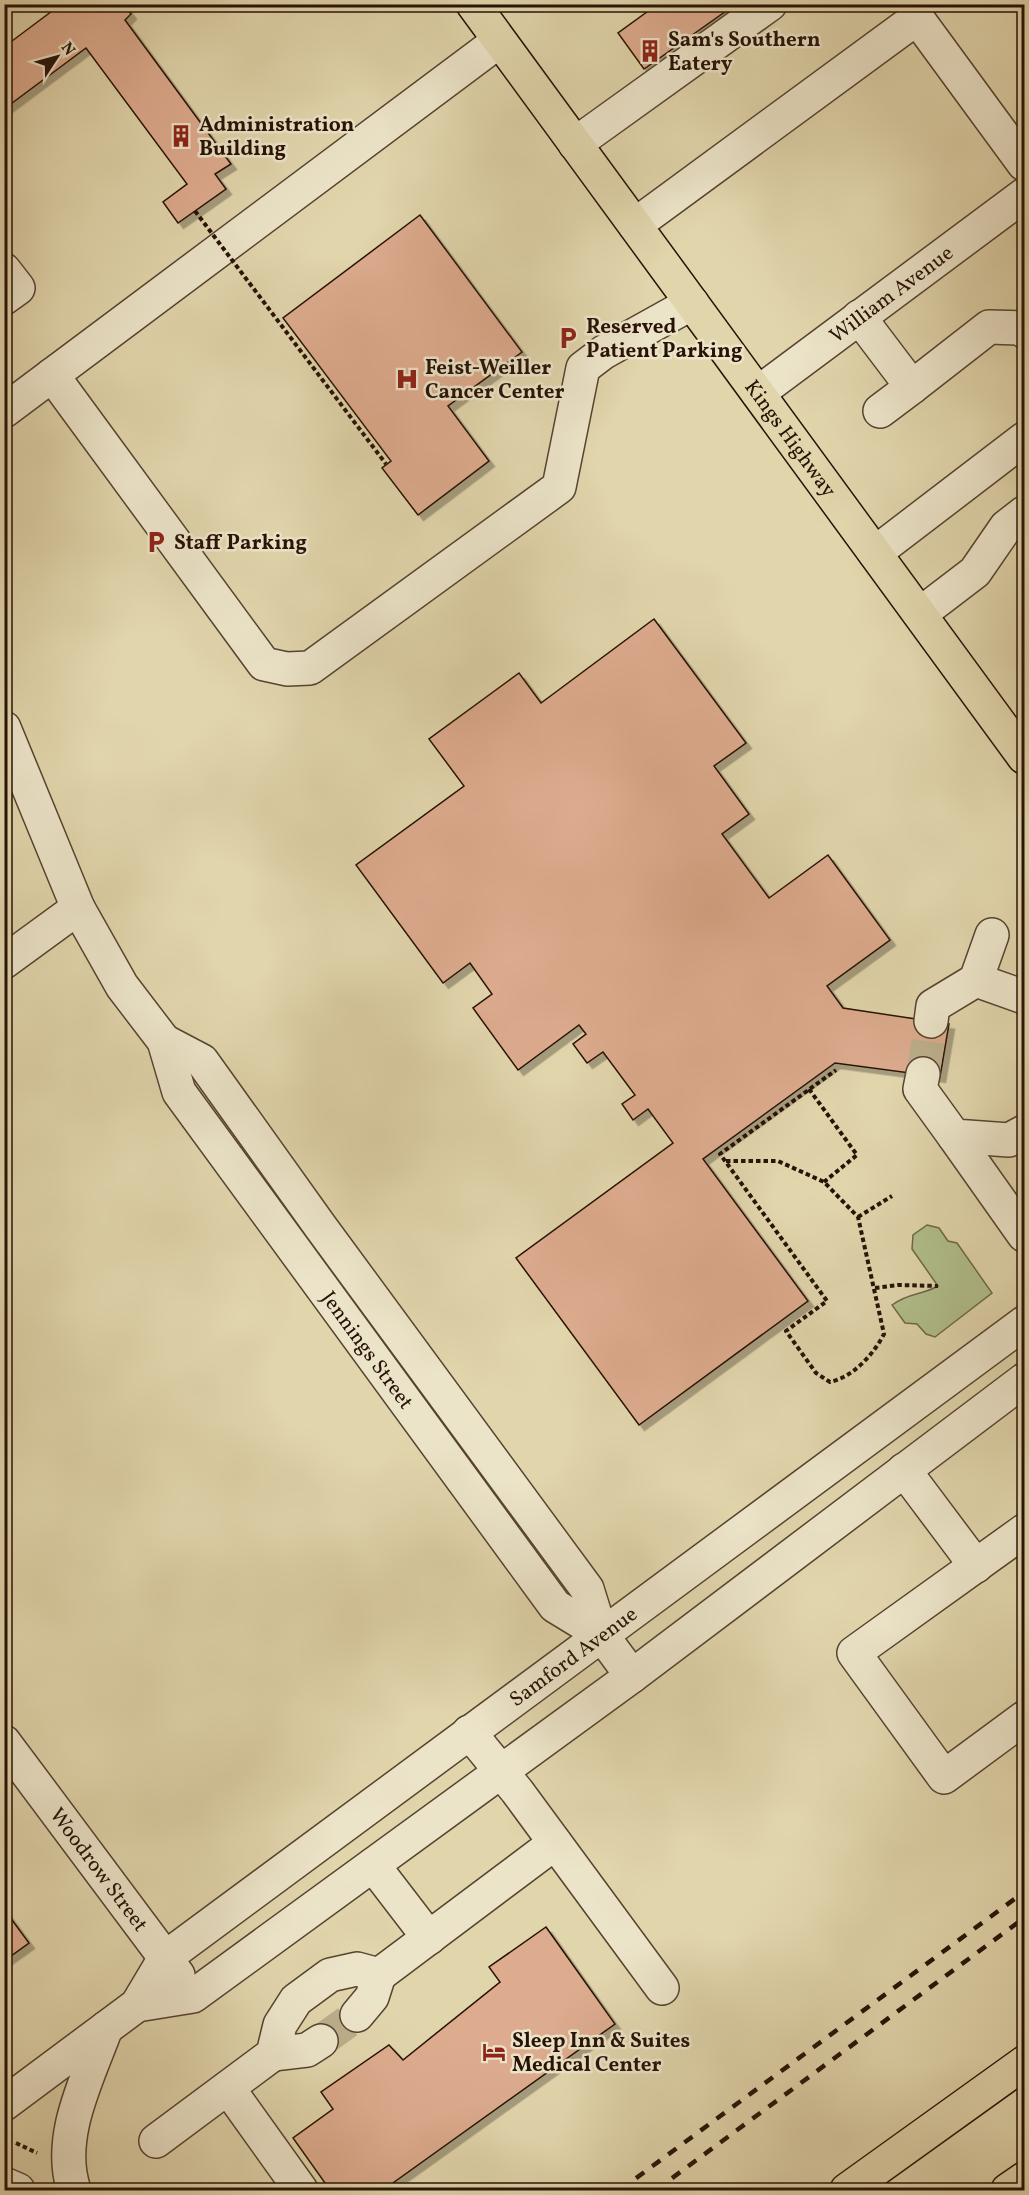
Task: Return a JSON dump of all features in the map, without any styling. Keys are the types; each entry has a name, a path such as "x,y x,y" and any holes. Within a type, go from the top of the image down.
{"main road":[{"name":"Kings Highway","path":"473,4 1024,758"},
{"path":"847,2190 1024,2063"},
{"path":"1008,2190 1024,2179"}],"street":[{"path":"575,144 770,4"},
{"path":"634,225 917,18 1024,164"},
{"path":"4,411 499,41"},
{"name":"William Avenue","path":"758,393 1024,195"},
{"path":"4,270 18,288 4,298"},
{"path":"52,375 264,664 286,669 310,668 559,487 583,368 604,352 692,303"},
{"path":"859,317 912,387"},
{"path":"880,411 989,327 1022,328 1024,331"},
{"path":"875,553 1024,439"},
{"path":"920,614 975,572 1006,527 1024,513"},
{"name":"Jennings Street","path":"4,728 78,908 122,986 164,1041 179,1092 555,1606 601,1634"},
{"path":"4,962 78,908"},
{"path":"931,1021 933,1006 976,980 992,935"},
{"path":"976,980 1024,997"},
{"name":"Jennings Street","path":"164,1041 202,1061 320,1226 587,1589 601,1634 632,1676"},
{"path":"923,1074 920,1089 1024,1235"},
{"path":"954,1136 1009,1140 1024,1132"},
{"path":"291,1244 320,1226"},
{"name":"Samford Avenue","path":"4,2104 137,2005 165,1958 1024,1323"},
{"name":"Samford Avenue","path":"137,2005 193,1996 632,1676 1024,1380"},
{"path":"904,1470 976,1566"},
{"path":"1024,1531 855,1653 944,1777 1024,1718"},
{"path":"469,1732 502,1771 662,1988"},
{"name":"Woodrow Street","path":"4,1742 193,1996"},
{"path":"357,2015 372,1997 379,1975 555,1843"},
{"path":"373,1865 429,1938"},
{"path":"273,2054 280,2025 296,2000 330,1975 357,1969 379,1975"},
{"path":"74,2190 67,2160 69,2140 106,2028"},
{"path":"156,2141 273,2054 307,2050 321,2041"},
{"path":"228,2088 301,2190"},
{"path":"4,2184 18,2190"}],"path":[{"path":"195,211 386,464"},
{"path":"726,1161 778,1161 824,1182 858,1217 876,1288 884,1334 876,1349 843,1379 830,1382 816,1373 786,1331 827,1301 720,1154 836,1070"},
{"path":"809,1089 857,1155 824,1182"},
{"path":"858,1217 892,1196"},
{"path":"876,1288 898,1285 938,1286"},
{"path":"16,2144 40,2155"}],"green space":[{"path":"927,1225 939,1228 948,1241 957,1243 992,1293 935,1337 926,1334 917,1324 905,1323 892,1305 904,1298 938,1286 912,1249 913,1235"}],"building":[{"name":"Administration Building","path":"54,4 124,4 131,14 125,20 231,164 215,174 226,189 178,223 163,202 187,184 86,48 4,109 4,47 56,8"},
{"name":"Sam's Southern Eatery","path":"658,4 736,4 644,69 618,33"},
{"name":"Feist-Weiller Cancer Center","path":"420,215 522,352 448,406 489,461 418,515 382,468 391,461 283,318"},
{"path":"654,619 746,743 714,766 749,814 722,834 769,898 828,855 890,940 827,986 843,1008 949,1024 940,1077 835,1063 703,1159 808,1301 639,1425 516,1258 673,1143 648,1109 633,1120 622,1104 635,1095 603,1052 587,1063 573,1044 586,1034 579,1025 518,1070 473,1008 492,994 470,963 443,983 356,865 464,786 429,739 519,673 541,703"},
{"path":"4,1909 29,1943 4,1961"},
{"name":"Sleep Inn & Suites Medical Center","path":"546,1927 615,2024 383,2190 330,2190 293,2138 333,2109 321,2092 389,2045 403,2060 500,1982 489,1967"}],"tunnel":[{"path":"923,1074 931,1021"},
{"path":"321,2041 357,2015"}],"railway":[{"path":"620,2190 1024,1892"},
{"path":"656,2190 1024,1918"}],"place":[{"name":"Sam's Southern Eatery","path":"650,51"},
{"name":"Administration Building","path":"181,136"},
{"name":"Reserved Patient Parking","path":"568,338"},
{"name":"Feist-Weiller Cancer Center","path":"407,379"},
{"name":"Staff Parking","path":"156,542"},
{"name":"Sleep Inn & Suites Medical Center","path":"494,2052"}]}
